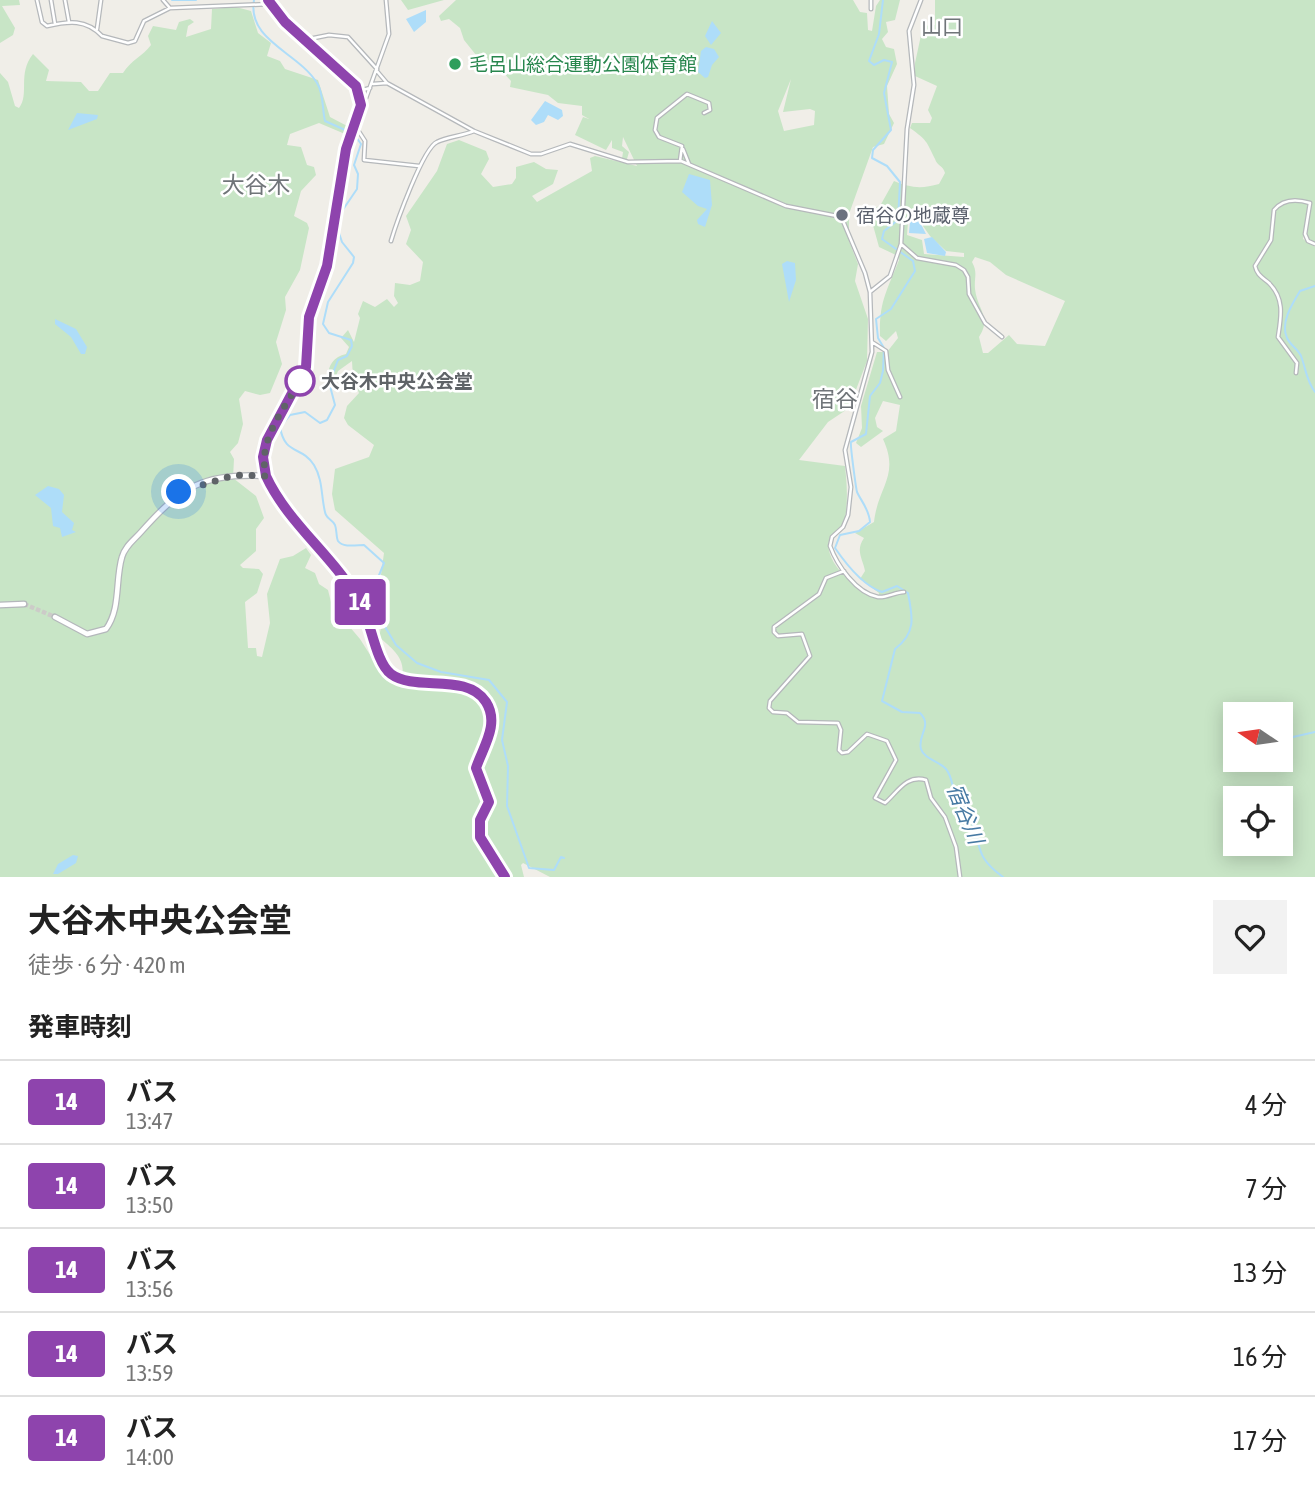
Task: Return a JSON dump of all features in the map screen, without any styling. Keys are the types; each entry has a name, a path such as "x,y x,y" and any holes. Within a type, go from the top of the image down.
{"main road":[{"path":"269,2 304,40 359,90 361,101 351,132 327,266 309,317 306,367 267,440 263,457 266,476 361,604 380,657 389,673 400,679 466,689 486,702 491,732 476,768 489,802 478,827 485,849 505,877"},
{"path":"55,617 87,634 103,632 113,618 123,552 162,509 188,488 235,475 266,476"},
{"path":"0,605 24,604"}],"street":[{"path":"37,0 42,22 47,26 79,22 97,29 102,36 133,43 142,23 170,8 269,2"},
{"path":"51,0 55,24"},
{"path":"65,0 69,22"},
{"path":"97,29 101,0"},
{"path":"163,0 170,8"},
{"path":"361,101 366,99 389,34 386,0"},
{"path":"872,0 872,9"},
{"path":"870,292 890,276 901,244 907,129 914,85 909,31 921,0"},
{"path":"304,40 329,35 348,37 387,83 474,131 534,155 570,144 628,162 680,161 786,206 837,216 843,220 862,264 870,292 872,342 870,362 845,450 851,487 848,515 843,527 832,537 830,546 844,571 859,587 874,596 904,592"},
{"path":"359,90 387,83"},
{"path":"689,164 683,149 659,137 655,130 657,118 687,94 709,103 710,110 704,113"},
{"path":"354,124 365,141 364,160 419,166"},
{"path":"391,241 419,166 437,141 474,131"},
{"path":"680,161 683,149"},
{"path":"1296,373 1297,363 1278,337 1281,304 1276,292 1256,273 1255,266 1269,243 1274,210 1279,205 1298,200 1310,203 1305,234 1308,241 1315,244"},
{"path":"901,244 917,258 956,265 964,270 968,277 969,294 982,318 1002,337"},
{"path":"872,342 886,351 887,365 900,397"},
{"path":"844,571 827,578 819,594 774,627 778,636 802,634 810,656 770,701 769,708 773,712 787,713 798,722 838,723 841,730 839,750 842,753 848,752 867,733 887,741 896,760 875,798 880,803 887,802 901,785 918,779 926,780 931,798 945,817 956,847 960,877"}],"green space":[{"path":"0,0 19,0 20,5 2,6 15,28 13,35 0,43"},
{"path":"401,0 444,0 408,10"},
{"path":"456,0 853,0 860,12 867,13 868,30 872,31 876,6 880,0 900,0 895,20 886,22 888,32 882,39 886,47 894,49 897,64 887,86 889,114 894,123 884,144 873,147 849,214 849,241 858,264 855,281 868,319 867,361 849,408 828,422 799,460 845,466 845,519 830,538 829,550 844,576 878,599 879,593 860,579 865,571 860,551 864,538 855,533 874,522 889,472 888,452 883,439 896,431 900,405 883,401 875,418 877,427 883,431 861,447 856,443 862,428 861,406 877,352 887,352 898,338 896,331 886,341 880,336 880,324 885,296 899,260 898,256 879,247 871,218 867,215 868,210 880,206 894,181 927,187 939,184 945,173 926,142 910,128 912,123 930,123 932,118 928,110 937,86 915,76 915,63 923,26 935,25 935,0 1315,0 1315,244 1305,238 1306,215 1303,239 1315,247 1315,877 550,877 523,863 521,865 524,877 0,877 0,73 8,82 15,106 19,108 24,96 24,76 33,54 49,70 46,81 81,82 89,91 98,91 110,73 123,73 148,49 151,45 148,36 153,26 176,30 179,22 190,19 194,22 188,26 186,37 211,29 212,9 236,7 251,11 258,33 271,43 267,56 280,61 285,69 318,80 330,117 349,127 345,134 319,123 290,134 287,145 301,147 307,165 314,167 316,175 301,191 294,216 307,223 309,228 300,270 285,297 286,310 276,342 282,364 270,393 260,395 245,391 239,399 243,424 238,443 230,452 234,459 233,478 256,496 264,518 256,529 256,551 240,565 243,568 259,569 263,574 257,593 245,602 248,648 256,648 257,656 262,657 270,623 267,594 280,559 293,556 306,548 311,555 305,568 315,573 319,584 328,590 332,606 360,639 381,672 400,683 403,668 401,662 395,651 379,637 386,604 380,582 384,553 335,510 332,494 335,469 369,457 374,445 348,425 344,418 347,406 359,393 353,378 352,361 338,371 334,381 329,382 331,365 346,354 349,347 341,338 348,330 354,342 363,301 375,307 387,299 394,307 398,303 394,296 395,283 410,285 420,281 423,262 406,244 411,230 406,216 437,171 447,144 459,140 486,151 489,159 481,174 493,187 512,184 516,178 516,167 534,162 546,169 558,170 553,184 532,196 537,202 592,171 590,158 595,156 637,166 623,137 622,146 629,152 627,159 622,159 623,152 612,148 612,140 606,150 575,135 583,117 589,119 582,115 582,106 558,103 548,95 510,87 511,81 492,60 480,60 464,40 460,28 449,19 441,21 439,16","holes":["791,79 783,112 810,109 815,111 814,125 784,131 778,111","909,209 923,215 923,226 946,251 964,253 964,257 924,254 922,240 907,235","975,257 990,262 1006,275 1065,301 1045,346 1017,344 1009,335 988,353 983,353 979,337 984,318 976,296 972,262"]}],"water":[{"path":"426,10 426,22 414,32 406,19"},
{"path":"712,21 721,33 711,45 705,36"},
{"path":"706,47 714,49 719,57 705,78 698,72 701,51"},
{"path":"545,101 562,110 563,116 558,120 548,115 544,122 536,125 531,120"},
{"path":"77,113 98,115 97,119 68,130"},
{"path":"689,174 710,180 712,205 705,227 698,224 697,220 707,209 698,206 682,192"},
{"path":"911,211 921,215 921,224 926,234 909,233"},
{"path":"932,237 946,252 945,256 927,253 924,239"},
{"path":"787,261 795,263 796,280 789,302 782,264"},
{"path":"55,319 76,329 87,347 85,354 81,354 71,337 55,324"},
{"path":"48,486 59,489 64,495 62,512 74,523 72,530 76,532 62,537 60,528 53,526 51,508 35,495"},
{"path":"73,855 78,856 76,863 58,874 53,874 58,864"}],"waterway":[{"path":"172,0 196,0"},
{"path":"254,0 254,14 258,26 309,72 317,83 325,121 354,134 361,144 354,165 358,174 357,189 340,214 337,227 342,242 354,257 353,263 328,302 323,324 329,333 351,340 352,346 347,356 338,360 331,378 330,386 335,405 327,420 320,423 305,412 290,415 280,427 282,436 314,465 326,514 335,525 338,541 347,545 364,545 384,563 371,595 376,612 396,645 417,663 441,672 489,680 507,702 502,740 508,766 507,806 529,868 554,870 561,857 564,858"},
{"name":"宿谷川","path":"883,0 879,34 869,61 874,65 884,60 892,62 884,93 891,130 873,150 872,158 887,166 900,182 898,220 884,231 882,239 913,261 915,271 891,309 876,319 878,338 884,348 883,371 880,383 870,396 866,434 851,442 857,492 867,509 870,522 859,531 840,535 835,548 856,574 875,589 882,592 897,586 908,593 911,610 910,631 895,649 882,701 902,712 920,713 924,718 921,749 928,758 948,772 955,794 970,818 983,856 1003,877"},
{"path":"1315,286 1300,291 1285,326 1287,338 1301,356 1315,392"},
{"path":"1293,737 1315,732"}],"tunnel":[{"path":"24,604 55,617"}],"bus line":[{"name":"14","path":"268,0 285,22 356,86 361,105 346,149 327,266 309,317 306,367 267,440 263,457 266,476 361,604 384,667 389,673 400,679 466,689 481,696 486,702 491,732 476,768 489,802 478,827 485,849 505,877"}],"place":[{"name":"毛呂山総合運動公園体育館","path":"455,64"},
{"name":"宿谷の地蔵尊","path":"842,215"},
{"name":"大谷木中央公会堂","path":"300,381"}],"district":[{"name":"山口","path":"942,27"},
{"name":"大谷木","path":"256,185"},
{"name":"宿谷","path":"835,399"}],"route":[{"path":"179,492 235,475 266,476 263,457 267,440 302,377 300,381"}]}
